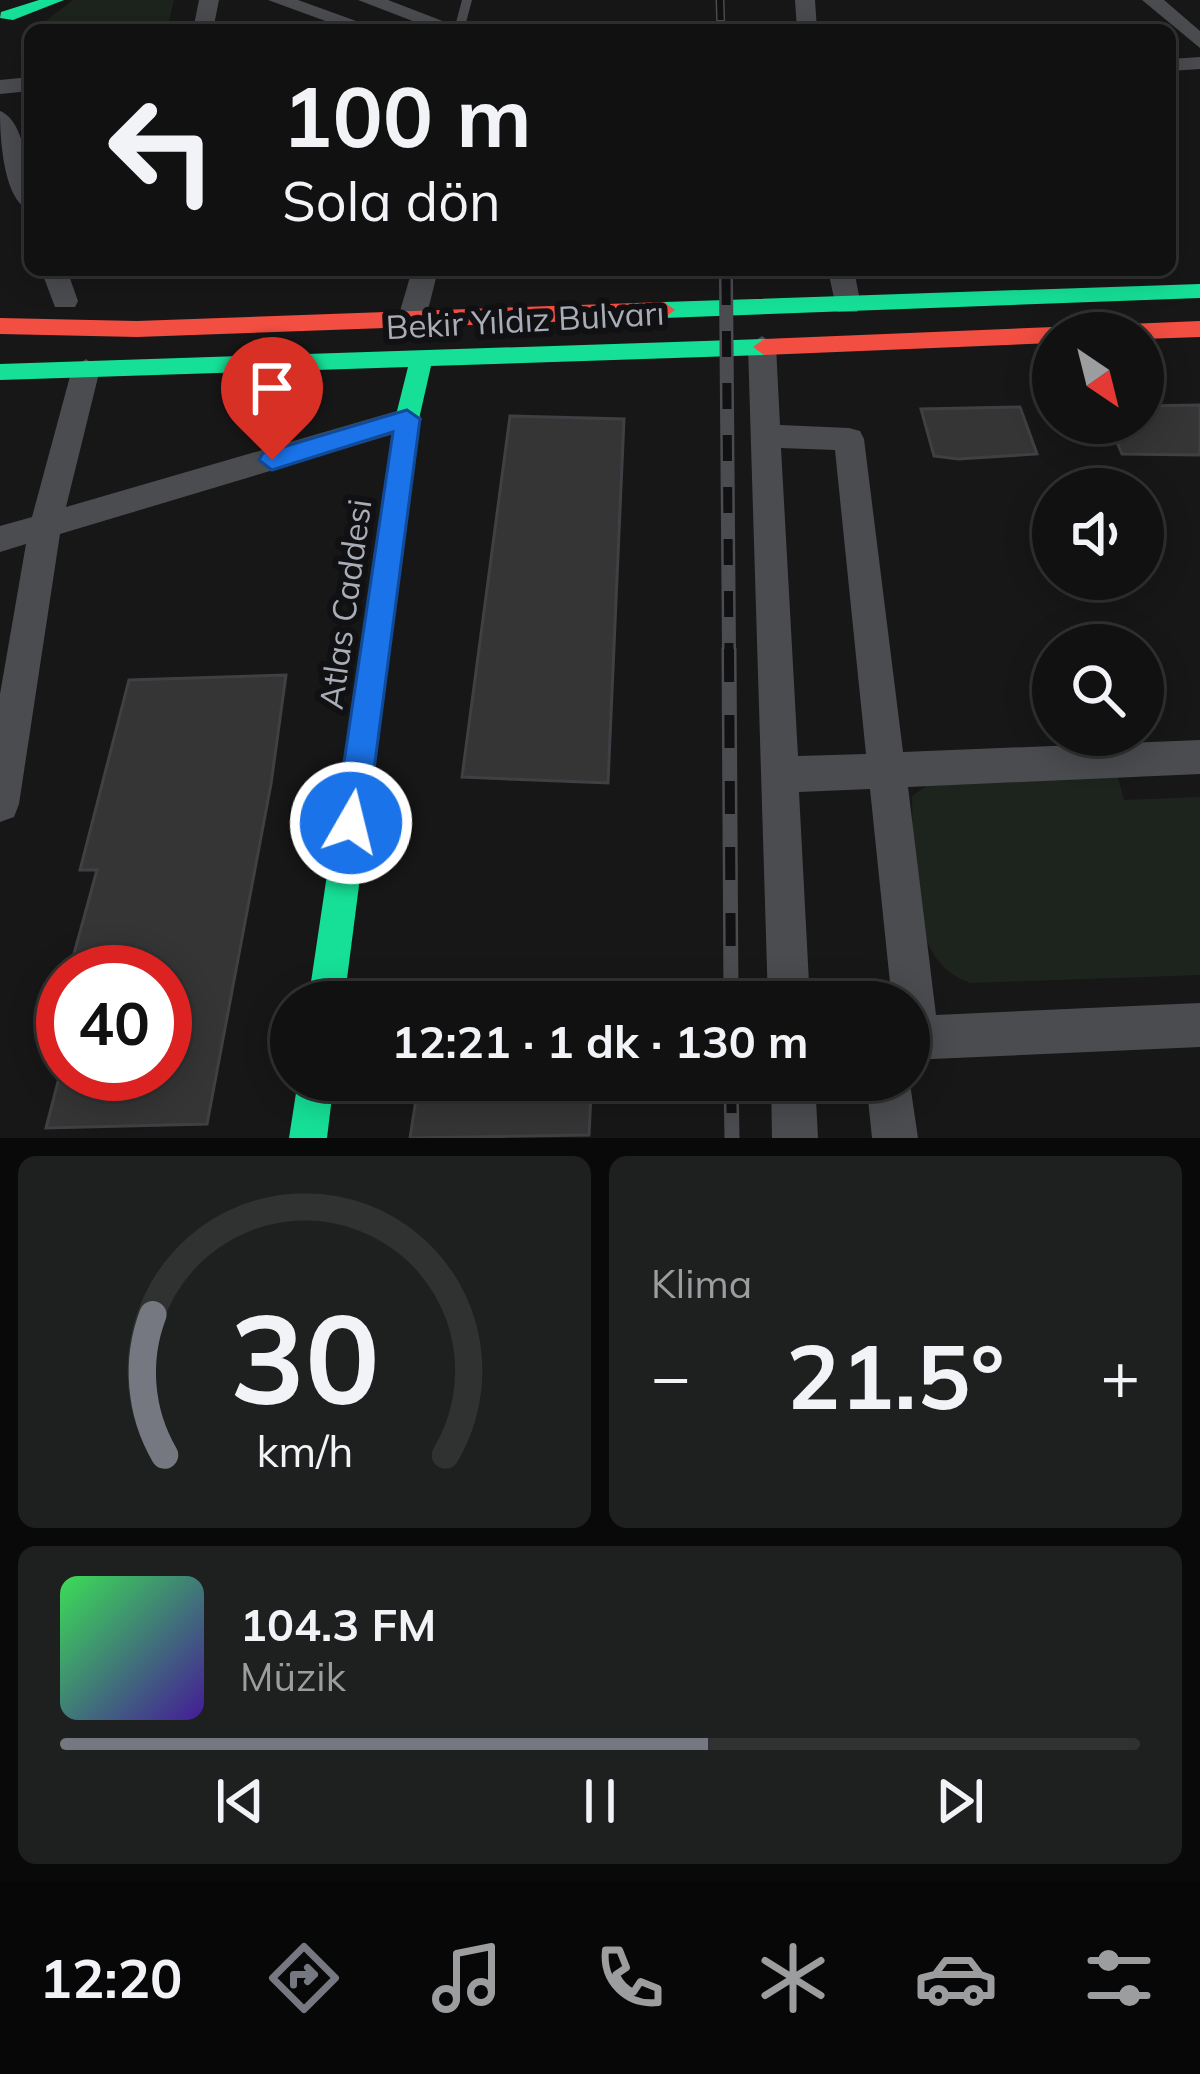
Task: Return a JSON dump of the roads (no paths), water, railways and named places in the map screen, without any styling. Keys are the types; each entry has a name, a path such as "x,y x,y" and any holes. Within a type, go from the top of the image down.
{"main road":[{"path":"12,12 56,0"},
{"name":"Bekir Yıldız Bulvarı","path":"0,326 136,329 1200,291"},
{"path":"1164,330 1200,329"},
{"name":"Bekir Yıldız Bulvarı","path":"0,372 421,361 1032,336"},
{"name":"Atlas Caddesi","path":"329,981 407,419 421,361"},
{"path":"308,1138 313,1101"}],"street":[{"path":"278,0 352,24"},
{"path":"368,0 439,24"},
{"path":"1152,0 1200,42"},
{"path":"0,118 18,193"},
{"path":"56,276 65,301"},
{"path":"412,318 423,276"},
{"path":"842,276 847,306"},
{"path":"763,346 788,981"},
{"path":"0,804 45,528 86,369"},
{"path":"0,539 407,419"},
{"path":"766,436 849,439 907,981"},
{"path":"780,775 1200,757"},
{"path":"930,1037 1200,1025"},
{"path":"794,1101 795,1138"},
{"path":"891,1101 895,1138"}],"railway":[{"path":"720,0 721,24"},
{"path":"726,279 729,652"},
{"path":"729,649 731,981"},
{"path":"731,1101 732,1138"}]}
